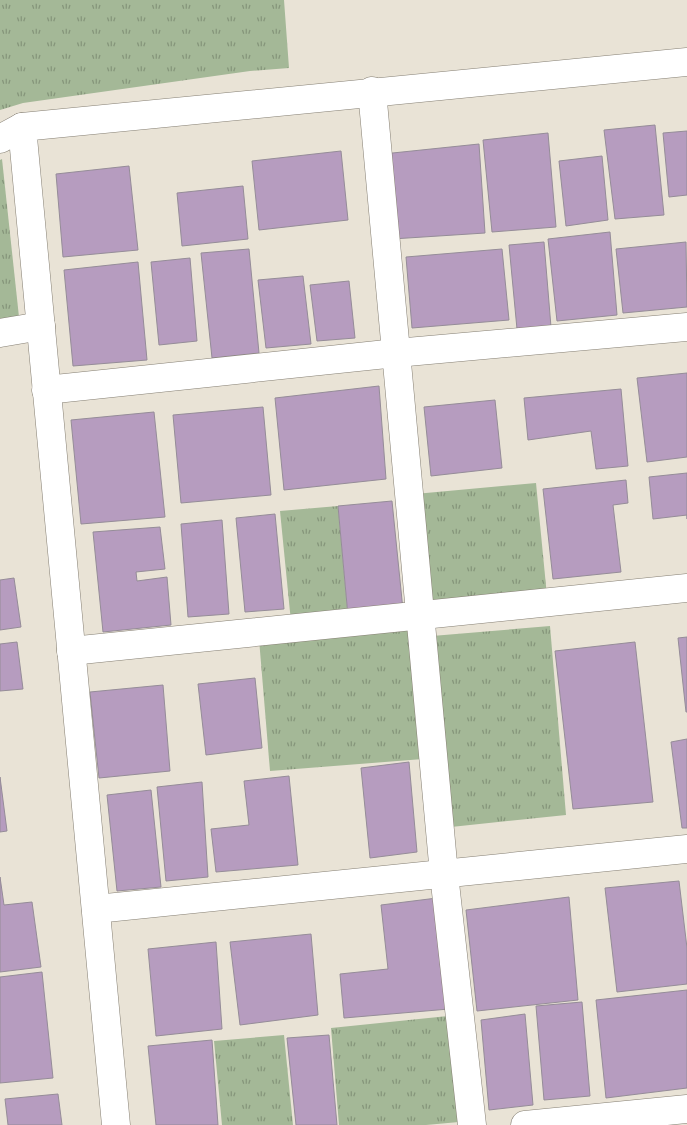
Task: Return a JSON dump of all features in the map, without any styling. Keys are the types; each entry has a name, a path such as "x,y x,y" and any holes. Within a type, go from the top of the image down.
{"street":[{"path":"116,1125 41,326 11,133 372,91 687,62"},
{"path":"372,91 444,874 472,1125"},
{"path":"0,333 41,326"},
{"path":"46,390 396,353 687,327"},
{"path":"72,651 687,588"},
{"path":"96,909 687,849"},
{"path":"524,1125 687,1109"}],"green space":[{"path":"0,0 284,0 289,68 250,71 23,103 0,110"},
{"path":"2,159 19,317 0,320 0,160"},
{"path":"536,483 547,596 426,607 415,494"},
{"path":"338,506 348,616 291,622 280,511"},
{"path":"413,623 423,759 270,771 259,639"},
{"path":"550,626 566,815 451,827 432,636"},
{"path":"448,1016 459,1122 426,1125 339,1125 331,1028"},
{"path":"284,1035 293,1125 222,1125 214,1041"}],"building":[{"path":"655,125 664,215 615,219 604,130"},
{"path":"687,131 687,195 669,197 663,133"},
{"path":"548,133 556,227 492,232 483,140"},
{"path":"479,144 485,233 392,239 383,154"},
{"path":"341,151 348,220 259,230 252,161"},
{"path":"602,156 608,220 566,226 559,161"},
{"path":"129,166 138,250 63,257 56,174"},
{"path":"243,186 248,239 182,246 177,193"},
{"path":"610,232 617,315 557,321 548,239"},
{"path":"544,242 551,327 517,329 509,245"},
{"path":"686,242 687,307 623,313 616,249"},
{"path":"249,249 259,353 212,358 201,253"},
{"path":"502,249 509,320 412,328 406,257"},
{"path":"190,258 197,341 159,345 151,262"},
{"path":"138,262 147,360 73,366 64,270"},
{"path":"303,276 311,344 266,348 258,280"},
{"path":"349,281 355,338 317,341 310,285"},
{"path":"687,373 687,457 647,462 637,378"},
{"path":"379,386 386,479 284,490 275,398"},
{"path":"621,389 628,466 596,469 591,431 528,440 524,398"},
{"path":"495,400 502,468 431,476 424,407"},
{"path":"263,407 271,495 181,503 173,415"},
{"path":"154,412 165,517 81,524 71,420"},
{"path":"687,473 687,515 653,519 649,477"},
{"path":"626,480 628,503 613,505 621,572 553,579 543,489"},
{"path":"392,501 403,610 348,616 338,506"},
{"path":"275,514 284,609 245,612 236,518"},
{"path":"222,520 229,614 188,617 181,524"},
{"path":"160,527 165,569 136,572 137,581 167,577 171,625 103,632 93,532"},
{"path":"14,578 21,627 0,630 0,580"},
{"path":"687,637 687,712 686,712 678,638"},
{"path":"17,642 23,689 0,691 0,644"},
{"path":"635,642 653,802 573,809 555,651"},
{"path":"255,678 262,748 206,755 198,684"},
{"path":"163,685 170,771 99,778 90,692"},
{"path":"687,739 687,828 682,828 671,742"},
{"path":"409,762 417,852 370,858 361,768"},
{"path":"289,776 298,865 216,872 211,829 249,825 244,781"},
{"path":"0,777 7,831 0,832"},
{"path":"202,782 208,877 166,881 157,787"},
{"path":"151,790 161,887 117,891 107,795"},
{"path":"0,877 4,905 32,902 41,967 0,972"},
{"path":"679,881 687,948 687,984 617,992 605,888"},
{"path":"569,897 578,1000 477,1011 466,910"},
{"path":"437,898 449,1009 344,1018 340,974 388,969 381,905"},
{"path":"311,934 318,1015 240,1025 230,942"},
{"path":"216,942 222,1029 156,1036 148,949"},
{"path":"42,972 53,1078 0,1083 0,977"},
{"path":"687,990 687,1088 606,1098 596,1000"},
{"path":"582,1002 590,1096 544,1100 536,1006"},
{"path":"525,1014 533,1105 489,1110 481,1020"},
{"path":"329,1035 337,1125 296,1125 287,1038"},
{"path":"212,1040 218,1125 156,1125 148,1046"},
{"path":"58,1094 62,1125 8,1125 5,1099"}]}
